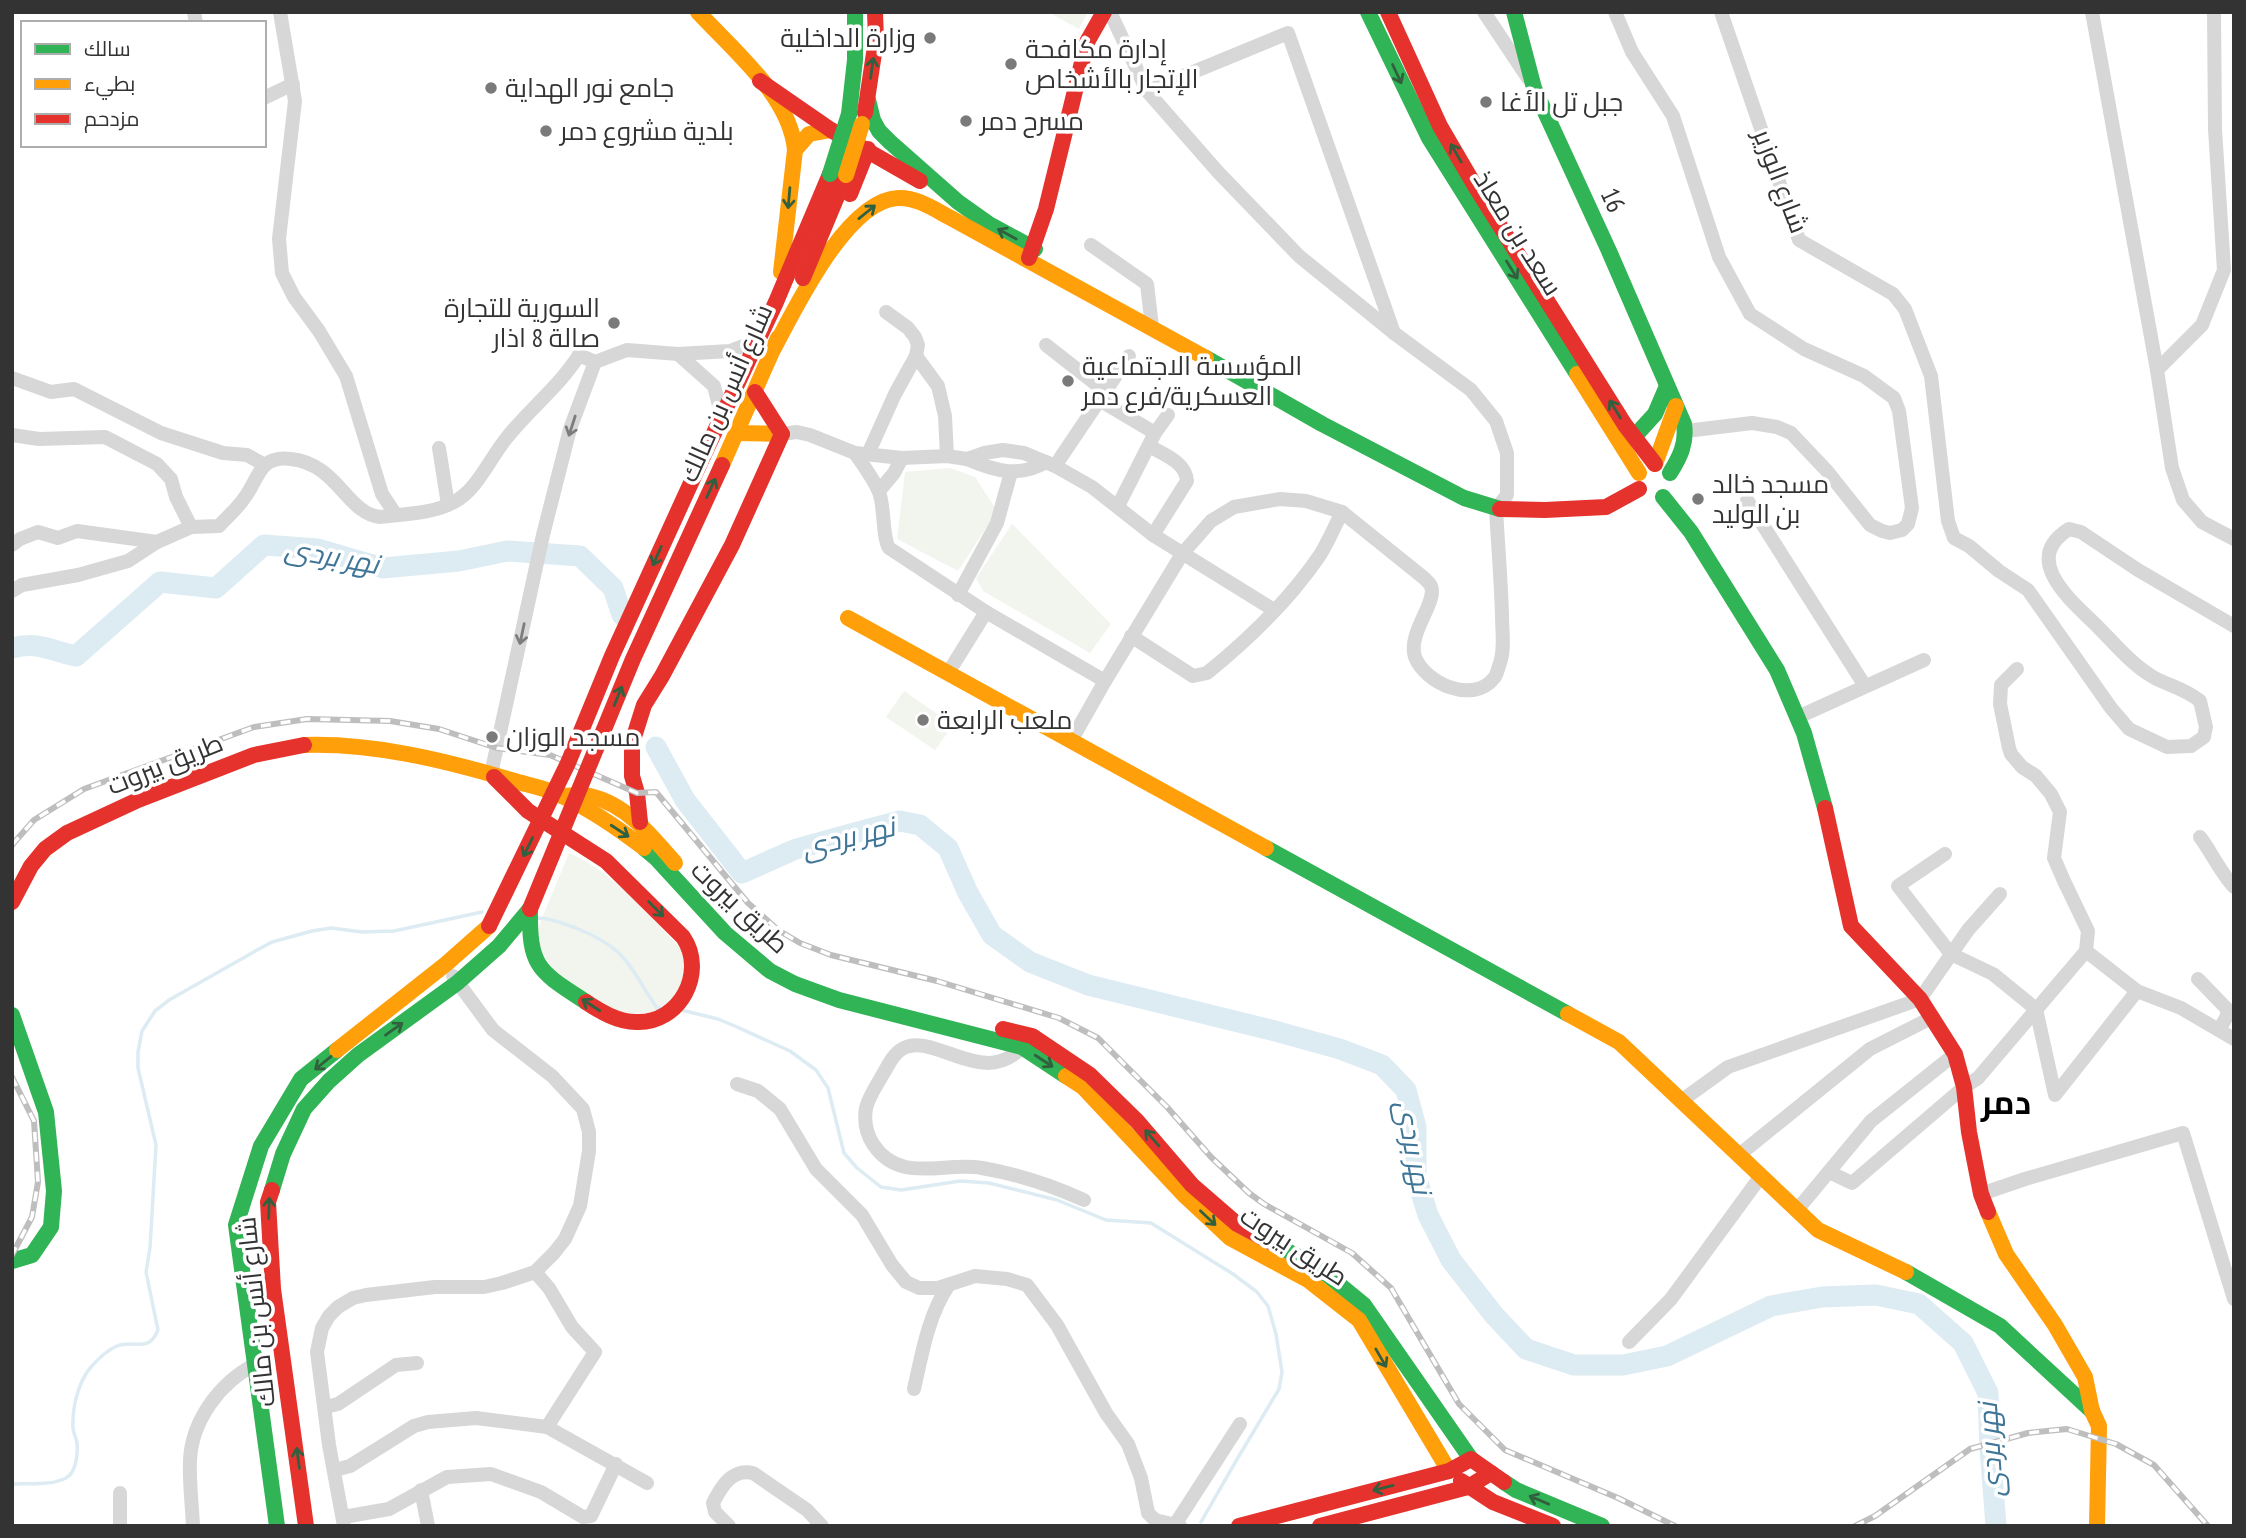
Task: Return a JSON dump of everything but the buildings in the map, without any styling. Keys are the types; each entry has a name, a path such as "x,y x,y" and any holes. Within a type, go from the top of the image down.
{"street":[{"path":"280,12 295,101 279,239 282,273 293,297 318,331 345,376 382,494 396,515"},
{"path":"698,12 760,81 788,119 793,134 795,150 786,239 776,302"},
{"name":"شارع أنس بن مالك","path":"306,1526 273,1289 268,1202 283,1154 304,1109 328,1081 358,1055 457,983 499,946 530,909 633,659 774,348 838,174 855,119 855,12"},
{"name":"شارع أنس بن مالك","path":"855,119 868,100 876,40 875,12"},
{"path":"1030,254 1046,209 1087,42 1104,12"},
{"path":"1071,741 1130,636 1182,554 1211,521 1234,507 1280,499 1306,501 1342,512 1424,578 1431,586 1432,595 1414,637 1414,653 1420,667 1436,681 1456,689 1481,689 1495,678 1503,655 1496,509 1507,495 1507,453 1496,421 1471,390 1394,334 1298,256 1218,172 1147,91 1110,12"},
{"name":"سعد بن معاذ","path":"1368,12 1429,138 1639,473"},
{"name":"سعد بن معاذ","path":"1388,12 1440,126 1475,186 1634,436 1655,464"},
{"path":"1484,12 1534,88"},
{"name":"16","path":"1514,12 1534,88 1676,406 1683,416 1686,430"},
{"path":"1615,12 1632,52 1673,116 1719,257 1749,314 1804,349 1864,376 1894,398 1899,411 1912,508 1908,524 1902,530 1890,533 1882,531 1871,525 1827,471 1791,433 1777,427 1752,423 1686,430 1682,452 1670,473"},
{"name":"شارع الوزير","path":"1721,12 1799,240 1893,294 1906,309 1931,376 1948,521 1954,538 2028,590 2111,708 2129,729 2168,747 2191,746 2204,737 2206,727 2200,701 2188,691 2155,678 2135,664 2063,592 2053,578 2049,566 2049,550 2059,536 2069,529 2081,532 2138,570 2234,626"},
{"path":"2092,12 2157,370 2172,468 2183,500 2202,522 2234,539"},
{"path":"2157,370 2202,325 2224,270 2215,129 2214,12"},
{"path":"1147,91 1288,33 1394,334"},
{"path":"760,81 831,130 958,202 1030,254"},
{"path":"266,97 293,84"},
{"path":"868,100 879,131 958,202"},
{"path":"795,150 809,134 831,130"},
{"path":"774,348 810,281 868,149"},
{"name":"شارع أنس بن مالك","path":"277,1526 236,1225 261,1146 301,1079 446,964 489,926 568,763 612,656 706,450 838,174"},
{"path":"810,281 839,239 870,206 896,197 919,202 1096,287 1125,312 1322,424 1464,498 1496,509 1606,507 1639,489"},
{"path":"1091,245 1147,284 1152,327"},
{"path":"862,454 916,356 918,345 908,328 886,312"},
{"path":"12,591 22,585 78,575 128,561 157,542 191,527 219,526 244,499 265,465 285,458 314,465 338,484 361,510 370,516 396,515 448,505 469,490 506,439 569,371 579,355 595,362 627,349 678,354 730,351 759,340"},
{"path":"1046,345 1182,466 1187,481 1153,535"},
{"path":"678,354 714,386 722,417"},
{"path":"916,356 938,387 945,416 947,456"},
{"path":"736,433 797,432 862,454 902,458 947,456 1011,472 1023,472 1051,464 1103,396 1129,356"},
{"path":"530,909 534,957 552,978 603,1013 629,1023 654,1020 678,1005 689,987 693,962 683,937 606,861 528,811 491,774 543,535 570,429 595,362"},
{"path":"12,378 51,392 74,389 161,433 223,453 247,456 265,465"},
{"path":"1634,436 1660,407 1667,386"},
{"path":"755,392 782,434"},
{"path":"1655,464 1676,406"},
{"path":"1118,506 1152,439 1168,415"},
{"path":"640,822 632,776 632,743 644,705 732,545 782,434"},
{"path":"12,435 39,439 106,437 158,464 171,479 176,497 191,527"},
{"path":"439,448 448,505"},
{"path":"967,459 1003,450 1024,453 1051,464 1091,487 1182,554 1274,610"},
{"path":"862,454 879,491 885,518 886,543 890,548 986,612 1105,681"},
{"path":"879,491 902,458"},
{"path":"1655,464 1670,473 1672,484 1667,494 1658,499 1647,497 1639,489 1637,478 1646,466 1655,464"},
{"path":"958,594 997,523 1011,472"},
{"path":"1663,497 1691,531 1777,670 1798,717 1832,831 1851,926 1920,999 1955,1054 1964,1087 1969,1132 1981,1194 2006,1254 2055,1325 2085,1377 2092,1411 2099,1426 2097,1526"},
{"path":"1747,500 1866,686"},
{"path":"1130,636 1193,676 1207,673 1274,610 1321,554 1342,512"},
{"path":"12,545 38,532 58,538 77,531 157,542"},
{"path":"948,673 986,612"},
{"path":"848,618 1619,1042 1818,1230 1900,1269 2000,1326 2092,1411"},
{"path":"1798,717 1924,660"},
{"path":"1829,1172 1852,1183 1964,1087 1979,1079 2087,951 2088,930 2054,858 2060,812 2051,794 2036,776 2011,754 2009,748 2000,704 2001,685 2017,669"},
{"name":"طريق بيروت","path":"12,902 31,866 45,849 67,833 138,800 254,755 296,745 362,746 491,774 561,796 627,835 656,858 676,883 725,933 770,971 795,984 839,1000 1022,1047 1083,1087 1185,1196 1230,1238 1308,1280 1359,1320 1449,1471 1468,1488 1553,1526"},
{"path":"561,796 589,796 640,822 724,916 774,963 799,976 823,983 1032,1036 1090,1075 1137,1121 1192,1185 1237,1224 1319,1268 1364,1305 1471,1459 1516,1490 1602,1526"},
{"path":"2200,837 2211,851 2221,873 2234,887"},
{"path":"1945,854 1898,886 1951,954 1993,974 2036,1009 2055,1095 2137,991"},
{"path":"1681,1101 1728,1067 1920,999 1968,930 2000,894"},
{"path":"2087,951 2137,991 2182,1008 2234,1039"},
{"path":"446,964 493,1030 552,1076 583,1108 590,1151 580,1206 565,1239 535,1272 484,1287 435,1287 366,1294 353,1298 329,1316 322,1328 317,1352 344,1521 389,1509 447,1477 491,1474 541,1492 587,1518 591,1517 616,1464"},
{"path":"2198,979 2227,1009 2227,1016 2219,1030"},
{"path":"12,1015 46,1112 54,1191 51,1227 32,1255 12,1261"},
{"path":"1739,1155 1870,1049 1933,1017"},
{"path":"1022,1047 1010,1057 988,1063 921,1046 905,1047 893,1057 867,1102 865,1114 869,1138 885,1157 909,1168 933,1170 966,1166 1006,1172 1084,1200"},
{"path":"1797,1210 1871,1121 1955,1054"},
{"path":"737,1084 758,1091 780,1109 816,1169 862,1215 900,1275 913,1286 948,1286 975,1276 1027,1284 1057,1325 1106,1413 1128,1444 1141,1478 1148,1513 1154,1520 1178,1524 1240,1424"},
{"path":"1981,1194 2025,1178 2183,1133 2234,1299"},
{"path":"1629,1342 1671,1299 1761,1176"},
{"path":"535,1272 549,1288 572,1327 595,1352 547,1427"},
{"path":"914,1389 932,1316 939,1298 948,1286"},
{"path":"325,1407 338,1404 397,1365 417,1363"},
{"path":"194,1526 190,1461 195,1436 202,1418 229,1381 254,1365"},
{"path":"335,1470 350,1466 414,1426 428,1422 477,1418 547,1427 647,1483"},
{"path":"1239,1526 1449,1471 1471,1459"},
{"path":"729,1526 715,1512 713,1503 724,1484 745,1471 753,1473 807,1510 822,1526"},
{"path":"1320,1526 1468,1488 1491,1474"},
{"path":"421,1490 428,1526"},
{"path":"120,1493 120,1526"}],"shaded area":[{"path":"1048,12 1088,12 1079,29"},
{"path":"950,468 975,477 997,511 958,571 897,539 905,472"},
{"path":"1012,524 1111,624 1090,653 983,591 976,578"},
{"path":"904,691 953,725 935,750 886,717"},
{"path":"569,853 586,861 616,883 682,950 684,980 670,1001 651,1013 622,1014 557,975 539,948 538,928"}],"waterway":[{"name":"نهر بردى","path":"12,648 38,646 76,656 160,582 216,588 264,545 318,549 383,568 459,561 507,551 580,556 613,588 622,615"},
{"name":"نهر بردى","path":"656,747 685,800 742,873 796,849 854,833 900,821 920,825 948,848 968,893 992,935 1030,962 1088,985 1275,1031 1340,1049 1382,1065 1406,1090 1416,1127 1416,1176 1428,1215 1451,1260 1494,1315 1526,1349 1574,1365 1623,1365 1667,1356 1771,1306 1822,1297 1876,1295 1919,1304 1963,1343 1988,1393 1996,1526"},
{"path":"12,1484 40,1484 60,1481 69,1476 77,1453 73,1428 75,1404 86,1373 110,1350 123,1344 150,1342 158,1330 146,1272 150,1248 156,1145 138,1068 142,1031 155,1011 169,1000 272,942 331,928 362,932 394,931 482,912"},
{"path":"538,918 576,928 617,951 657,1008 660,1008"},
{"path":"681,1010 718,1019 737,1027 790,1051 816,1070 828,1088 844,1153 857,1168 881,1187 901,1190 960,1181 989,1183 1057,1200 1106,1220 1151,1223 1257,1292 1268,1306 1276,1334 1282,1372 1279,1389 1201,1522"}],"railway":[{"path":"12,845 34,820 84,789 254,727 307,719 390,721 439,729 497,748 550,755 637,793 656,792 748,903 778,930 800,943 831,955 937,981 1059,1018 1098,1038 1249,1193 1352,1253 1391,1288 1459,1404 1505,1450 1618,1498 1675,1526"},
{"path":"12,1077 34,1121 38,1182 32,1217 12,1255"},
{"path":"1855,1526 1875,1516 1970,1449 2028,1433 2067,1429 2116,1444 2154,1465 2208,1526"}],"traffic: fast":[{"path":"849,114 855,60 855,12"},
{"path":"1368,12 1429,138 1577,374"},
{"path":"1514,12 1534,88 1684,424 1682,450 1670,473"},
{"path":"868,100 873,120 890,142 958,202 989,224 1035,249"},
{"path":"830,174 849,114"},
{"path":"1206,358 1322,424 1464,498 1500,509"},
{"path":"1634,437 1655,414 1667,386"},
{"path":"1663,497 1691,532 1777,670 1804,733 1825,808"},
{"path":"644,848 725,933 770,971 795,984 839,1000 1022,1047 1066,1076"},
{"path":"1266,848 1568,1014"},
{"path":"530,909 532,944 540,966 557,983 586,1002"},
{"path":"272,1190 283,1154 304,1109 329,1081 358,1055 457,983 499,946 530,909"},
{"path":"12,1015 46,1112 54,1191 51,1227 32,1255 12,1261"},
{"path":"277,1526 236,1225 261,1146 301,1079 337,1050"},
{"path":"1280,1247 1319,1268 1364,1305 1471,1459"},
{"path":"1906,1272 2000,1326 2092,1411"},
{"path":"1504,1482 1516,1490 1602,1526"}],"traffic: slow":[{"path":"698,12 743,58 771,93 783,111 795,150"},
{"path":"846,175 862,124"},
{"path":"781,272 795,150 809,134 831,130"},
{"path":"774,348 809,283 842,236 860,217 879,203 898,198 911,199 931,207 1206,358"},
{"path":"722,465 778,338"},
{"path":"1577,374 1639,473"},
{"path":"1655,464 1676,406"},
{"path":"736,433 782,434"},
{"path":"848,618 1266,848"},
{"path":"304,745 356,747 409,754 543,789 594,813 644,848"},
{"path":"562,796 590,796 615,806 637,822 675,863"},
{"path":"337,1050 446,964 489,926"},
{"path":"1568,1014 1619,1042 1818,1230 1906,1272"},
{"path":"1066,1076 1083,1087 1185,1196 1230,1238 1308,1280 1359,1320 1449,1471"},
{"path":"1988,1212 2006,1254 2055,1325 2085,1377 2092,1411 2099,1426 2097,1526"}],"traffic: jam":[{"path":"865,113 876,40 875,12"},
{"path":"1029,258 1046,209 1087,42 1104,12"},
{"path":"1388,12 1440,126 1475,186 1625,425 1655,464"},
{"path":"760,81 831,130 920,181"},
{"path":"850,194 868,149"},
{"path":"706,450 776,302 830,174"},
{"path":"803,278 846,175"},
{"path":"640,822 632,776 632,743 644,705 732,545 782,434 755,392"},
{"path":"489,926 568,763 612,656 706,450"},
{"path":"530,909 633,659 722,465"},
{"path":"1500,509 1606,507 1639,489"},
{"path":"12,902 31,866 45,849 67,833 138,800 254,755 304,745"},
{"path":"494,777 528,811 606,861 683,937 690,951 692,965 685,993 677,1005 665,1014 652,1020 629,1022 610,1016 586,1002"},
{"path":"1825,808 1851,926 1920,999 1955,1054 1964,1087 1969,1132 1981,1194 1988,1212"},
{"path":"1003,1029 1032,1036 1090,1075 1137,1121 1192,1185 1237,1224 1280,1247"},
{"path":"272,1190 268,1202 273,1289 306,1526"},
{"path":"1239,1526 1449,1471 1471,1459 1504,1482"},
{"path":"1320,1526 1468,1487 1491,1473"},
{"path":"1461,1481 1493,1502 1553,1526"}],"place":[{"name":"وزارة الداخلية","path":"930,38"},
{"name":"إدارة مكافحة الإتجار بالأشخاص","path":"1011,64"},
{"name":"جامع نور الهداية","path":"491,88"},
{"name":"جبل تل الأغا","path":"1486,102"},
{"name":"مسرح دمر","path":"966,121"},
{"name":"بلدية مشروع دمر","path":"546,131"},
{"name":"السورية للتجارة صالة 8 اذار","path":"614,323"},
{"name":"المؤسسة الاجتماعية العسكرية/فرع دمر","path":"1068,381"},
{"name":"مسجد خالد بن الوليد","path":"1698,499"},
{"name":"ملعب الرابعة","path":"923,720"},
{"name":"مسجد الوزان","path":"492,737"}],"district":[{"name":"دمر","path":"2006,1102"}]}
